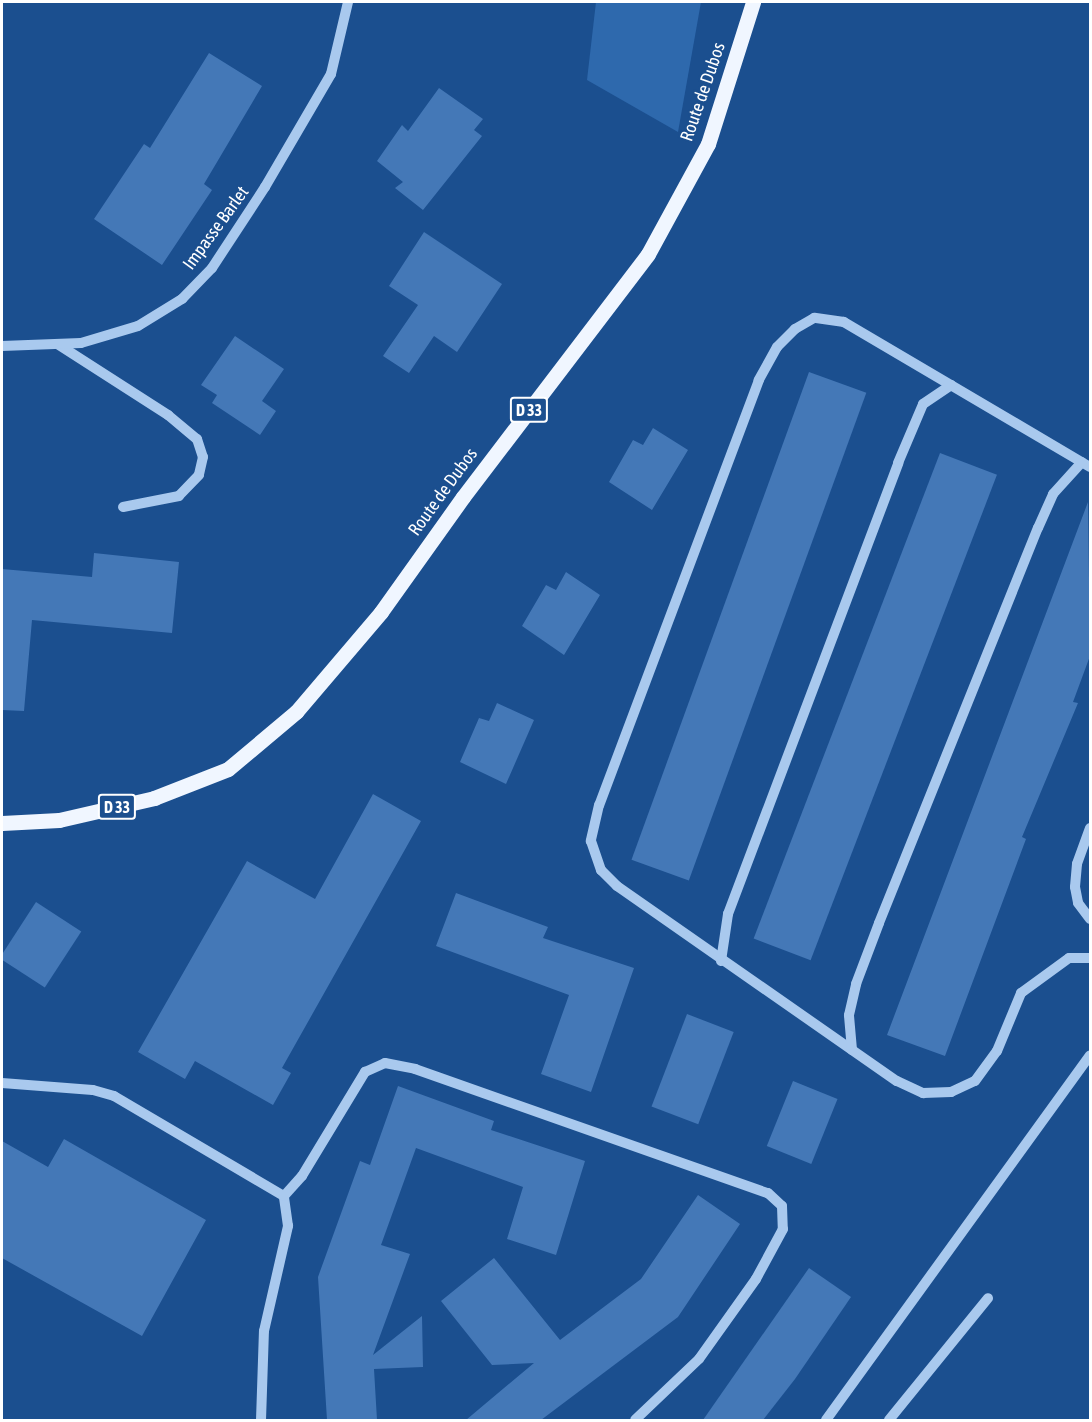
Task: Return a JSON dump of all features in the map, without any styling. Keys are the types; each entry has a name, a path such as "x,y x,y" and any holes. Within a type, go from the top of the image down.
{"main road":[{"name":"Route de Dubos","path":"2,823 59,820 154,798 228,769 296,712 381,612 463,497 648,255 708,144 753,2"}],"street":[{"name":"Impasse Barlet","path":"2,346 59,345 138,326 182,300 212,267 265,187 331,74 348,2"},
{"path":"852,1050 849,1015 856,984 879,923 1053,494 1086,465 844,322 814,318 795,329 777,347 759,380 599,805 591,841 601,870 617,886 721,961 897,1081 923,1093 951,1092 975,1081 997,1051 1021,993 1069,958 1090,958"},
{"path":"59,345 168,415 197,439 203,457 200,476 178,496 123,507"},
{"path":"721,961 728,914 898,463 923,404 951,385"},
{"path":"1090,828 1077,864 1075,887 1078,903 1090,919"},
{"path":"826,1420 1090,1055"},
{"path":"261,1420 264,1331 288,1226 284,1196 302,1176 365,1072 385,1063 415,1069 768,1193 782,1206 783,1229 756,1279 699,1359 634,1420"},
{"path":"2,1083 93,1090 114,1096 284,1196"},
{"path":"892,1419 988,1298"}],"shaded area":[{"path":"596,2 701,2 678,132 587,80"}],"building":[{"path":"209,53 262,86 204,184 212,190 162,265 94,219 144,144 150,148"},
{"path":"439,88 483,119 474,130 482,136 423,210 395,188 403,182 377,161 402,125 408,131"},
{"path":"424,232 502,284 457,352 434,336 409,373 383,356 418,305 389,286"},
{"path":"235,336 284,369 262,401 276,411 260,435 212,403 217,395 201,385"},
{"path":"809,372 866,393 689,881 631,860"},
{"path":"653,428 688,450 652,510 609,482 633,440 643,445"},
{"path":"940,453 997,475 811,960 754,938"},
{"path":"1088,502 1090,656 1073,702 1078,703 1022,837 1026,839 945,1056 887,1035"},
{"path":"94,553 179,562 172,633 32,620 24,711 2,710 2,569 92,577"},
{"path":"566,572 600,595 564,655 522,626 546,585 556,590"},
{"path":"497,703 534,720 506,784 460,762 479,718 489,721"},
{"path":"373,794 421,821 282,1068 291,1073 273,1105 195,1061 185,1079 138,1052 247,861 315,899"},
{"path":"456,893 548,927 543,938 634,968 591,1092 541,1074 569,995 436,946"},
{"path":"36,902 81,931 45,988 2,960 2,954"},
{"path":"687,1014 734,1032 698,1124 652,1106"},
{"path":"793,1081 838,1099 811,1164 767,1146"},
{"path":"398,1086 494,1121 491,1130 585,1161 556,1255 507,1239 523,1187 416,1148 381,1245 410,1254 373,1355 422,1316 423,1367 374,1369 377,1420 327,1420 318,1277 360,1161 370,1165"},
{"path":"64,1139 206,1220 142,1336 2,1258 2,1141 48,1167"},
{"path":"698,1195 740,1224 678,1317 541,1420 466,1420 534,1363 492,1365 441,1301 494,1258 560,1340 641,1279"},
{"path":"809,1268 851,1297 795,1379 763,1420 703,1420"}]}
